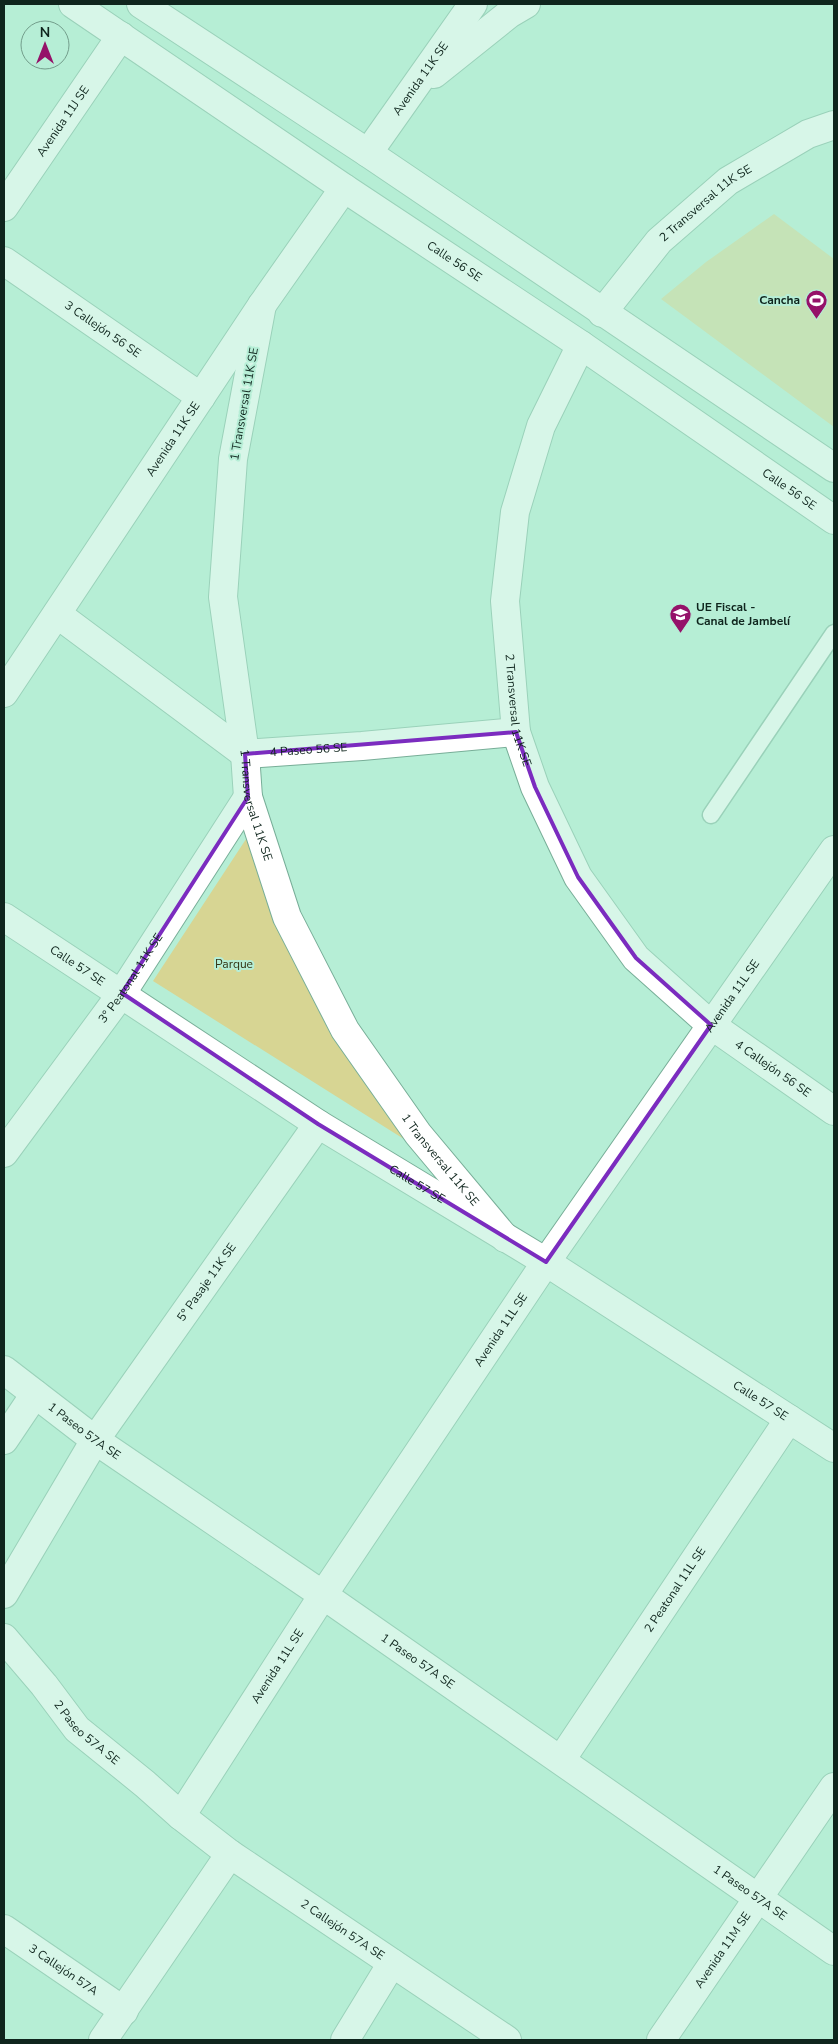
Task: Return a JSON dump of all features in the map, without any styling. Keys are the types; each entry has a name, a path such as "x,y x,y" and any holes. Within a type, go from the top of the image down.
{"street":[{"name":"Calle 56 SE","path":"73,4 344,188 582,345 834,520"},
{"path":"143,4 368,153 602,313 834,468"},
{"name":"Avenida 11K SE","path":"368,153 473,4"},
{"path":"411,92 509,14 526,4"},
{"name":"Avenida 11J SE","path":"4,207 121,36"},
{"name":"2 Transversal 11K SE","path":"602,313 660,241 728,181 808,134 834,125"},
{"name":"Avenida 11K SE","path":"4,693 262,304 344,188"},
{"name":"3 Callejón 56 SE","path":"4,261 201,397"},
{"name":"1 Transversal 11K SE","path":"262,304 233,459 223,597 245,754 248,797 287,917 345,1030 418,1134 505,1238"},
{"name":"2 Transversal 11K SE","path":"582,345 541,426 515,512 505,601 516,732 535,787 578,878 636,958 710,1025"},
{"path":"57,614 245,754"},
{"name":"4 Paseo 56 SE","path":"245,754 516,732"},
{"name":"3° Peatonal 11K SE","path":"4,1153 122,993 248,797"},
{"name":"Avenida 11L SE","path":"181,1816 323,1595 546,1262 834,850"},
{"name":"Calle 57 SE","path":"4,917 318,1124 546,1262 834,1448"},
{"name":"4 Callejón 56 SE","path":"710,1025 834,1111"},
{"name":"5° Pasaje 11K SE","path":"4,1594 96,1440 318,1124"},
{"name":"1 Paseo 57A SE","path":"4,1370 96,1440 323,1595 834,1951"},
{"path":"4,1440 35,1394"},
{"name":"2 Peatonal 11L SE","path":"561,1760 789,1419"},
{"name":"2 Paseo 57A SE","path":"4,1638 44,1685 77,1729 181,1816"},
{"name":"Avenida 11M SE","path":"661,2040 834,1787"},
{"name":"2 Callejón 57A SE","path":"181,1816 230,1854 508,2040"},
{"path":"103,2040 230,1854"},
{"name":"3 Callejón 57A","path":"4,1929 124,2011"},
{"path":"345,2040 392,1963"}],"lane":[{"path":"710,815 834,633"}],"highlighted area":[{"path":"516,732 535,787 578,877 636,958 711,1025 546,1262 318,1124 122,993 248,797 245,754"}],"green space":[{"path":"774,214 834,259 834,427 661,299 706,262"},
{"name":"Parque","path":"250,833 274,916 328,1028 407,1141 153,981"}],"place":[{"name":"Cancha","path":"816,319"},
{"name":"UE Fiscal - Canal de Jambelí","path":"680,633"}]}
